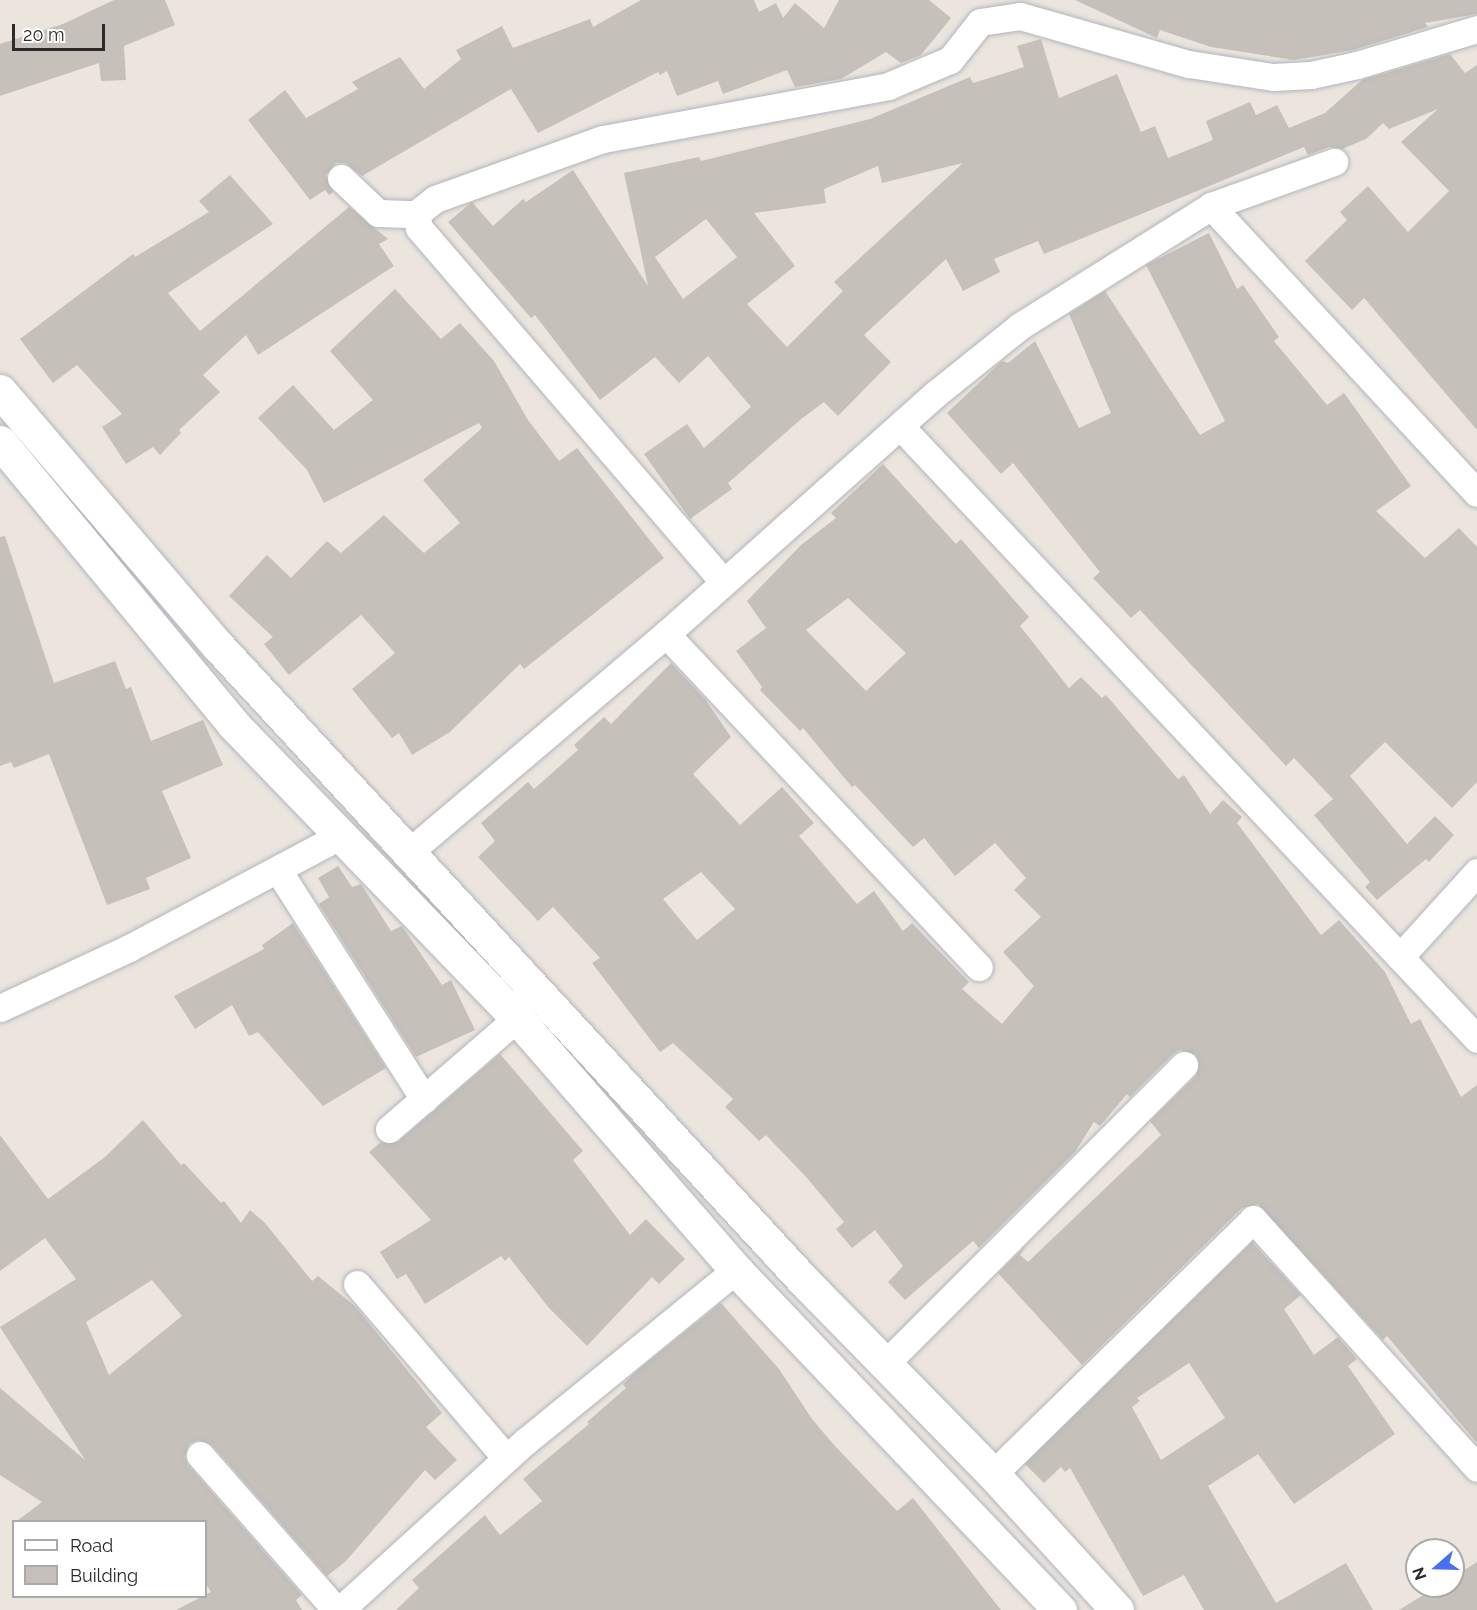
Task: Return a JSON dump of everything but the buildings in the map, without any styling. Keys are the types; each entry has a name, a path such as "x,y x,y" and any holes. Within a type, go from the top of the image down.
{"street":[{"path":"341,178 378,213 416,214 435,199 603,139 888,86 950,60 980,22 1020,16 1047,21 1190,64 1273,77 1311,75 1357,65 1477,29"},
{"path":"410,852 666,634 900,426 1020,326 1211,206 1334,162"},
{"path":"1211,206 1477,493"},
{"path":"416,214 419,228 724,582"},
{"path":"0,391 196,621 885,1364 993,1474 1117,1610"},
{"path":"900,426 1477,1039"},
{"path":"0,442 233,724 343,834 517,1018 736,1270 1060,1610"},
{"path":"666,634 978,967"},
{"path":"0,1008 129,948 343,834"},
{"path":"278,870 424,1099"},
{"path":"1400,957 1477,872"},
{"path":"389,1129 517,1018"},
{"path":"885,1364 1184,1065"},
{"path":"993,1474 1252,1219 1477,1468"},
{"path":"200,1455 338,1610 506,1458 736,1270"},
{"path":"357,1284 506,1458"}]}
